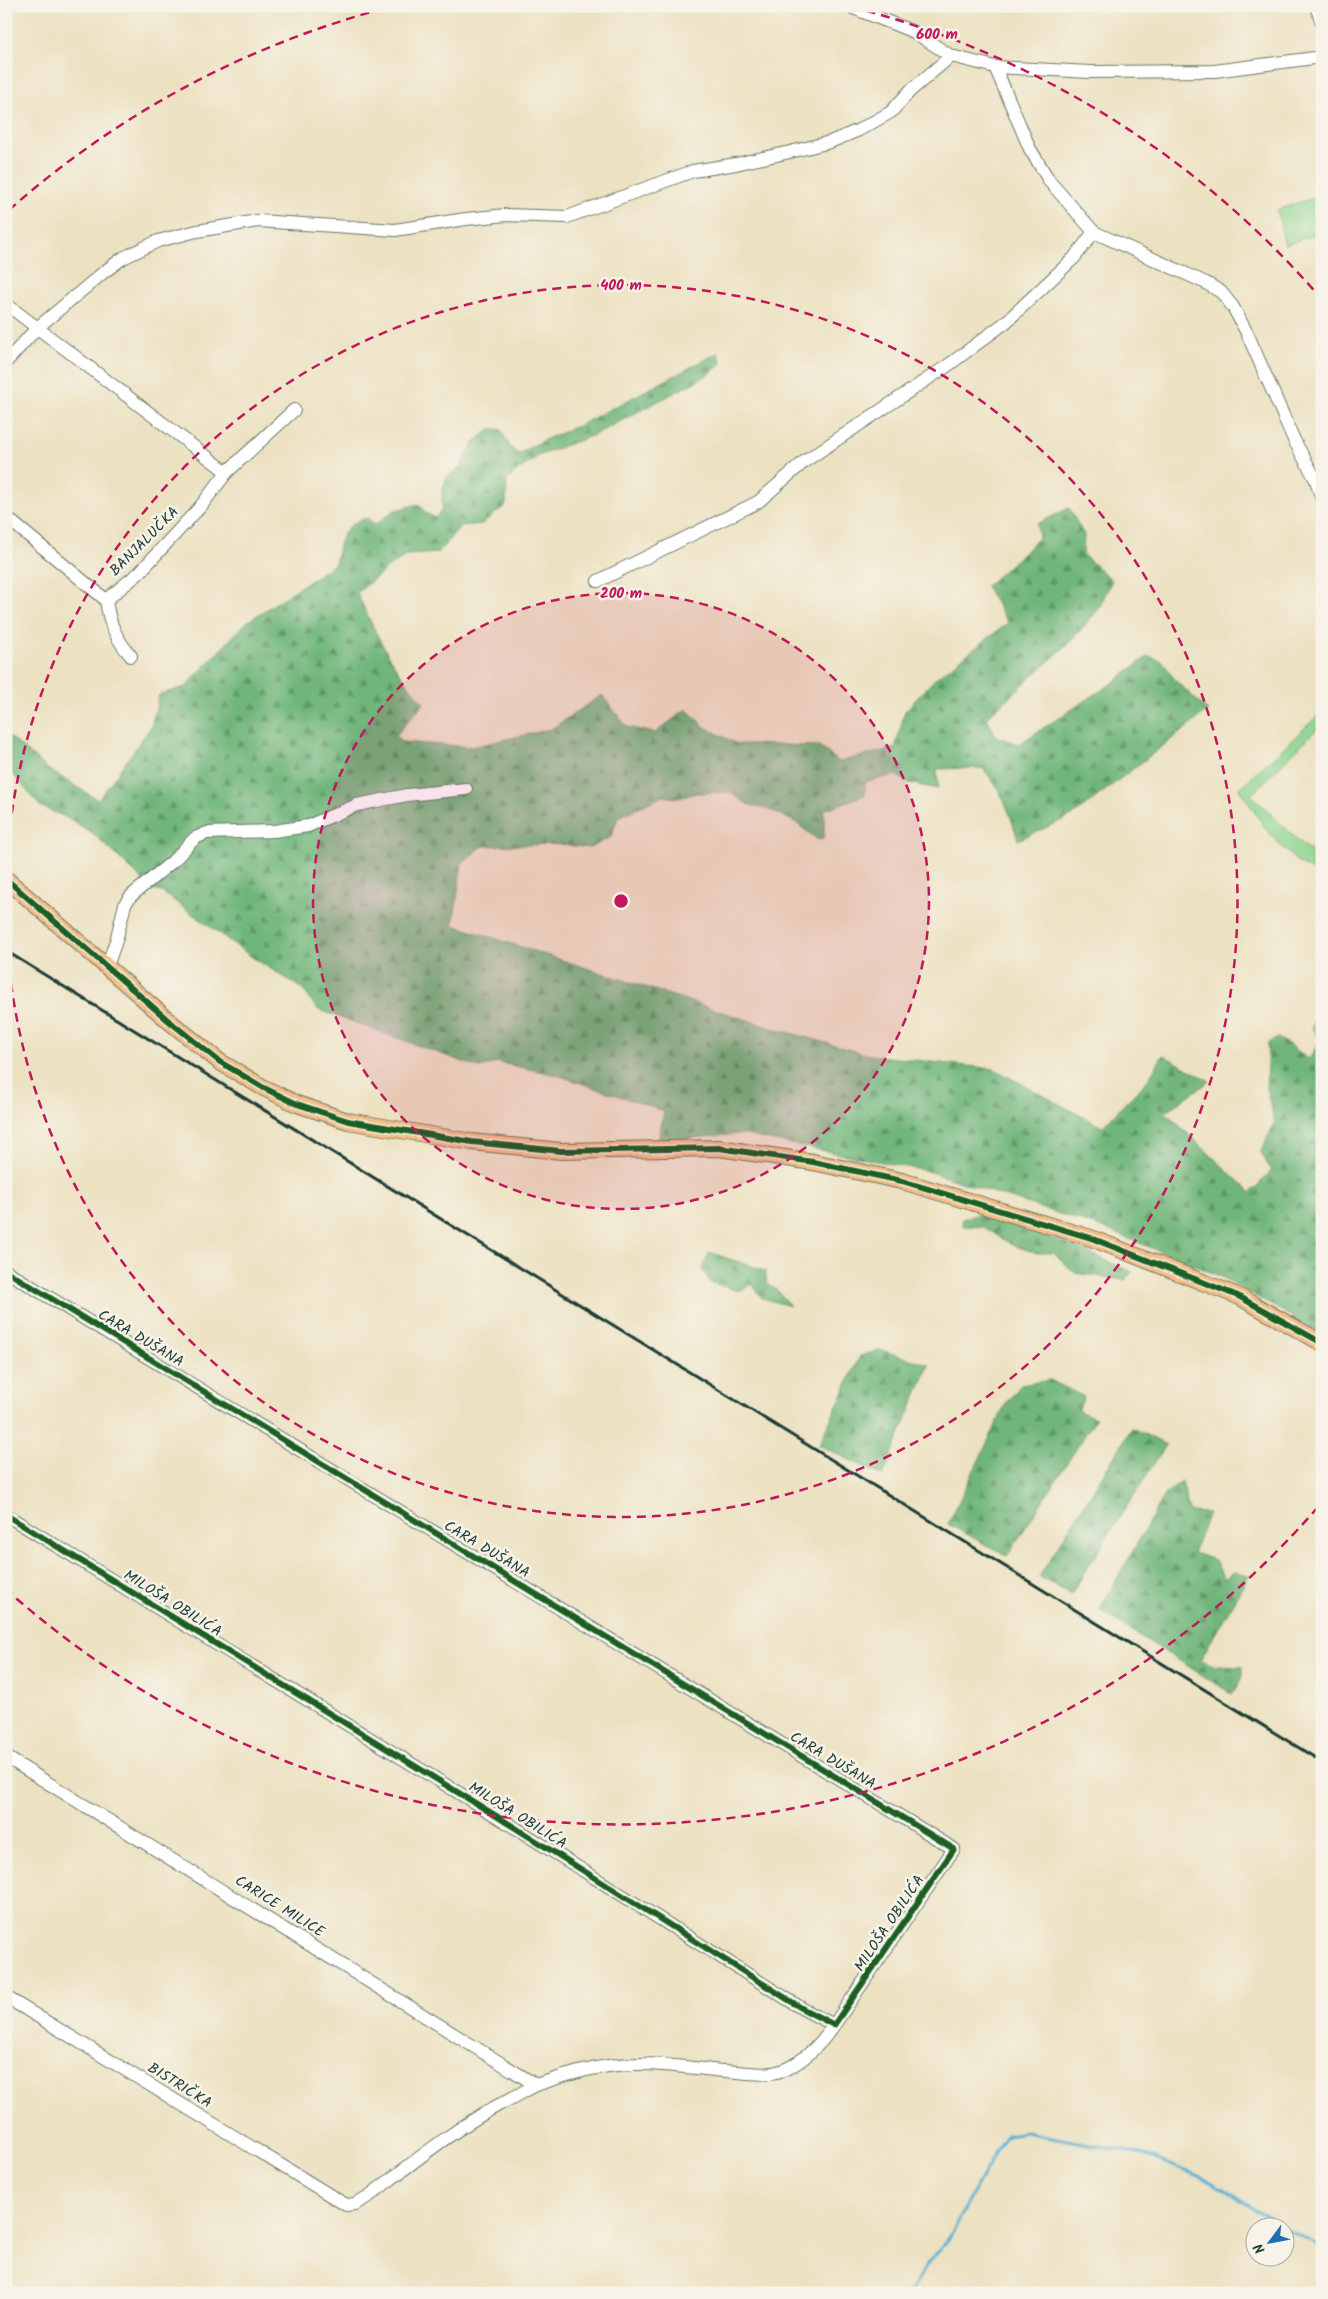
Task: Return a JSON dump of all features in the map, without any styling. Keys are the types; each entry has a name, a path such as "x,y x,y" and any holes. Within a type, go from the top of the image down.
{"main road":[{"path":"6,879 169,1021 220,1062 264,1088 297,1104 348,1121 472,1142 561,1151 719,1148 813,1162 902,1181 1091,1238 1238,1296 1322,1343"}],"street":[{"path":"848,6 914,32 951,56 996,67 1090,72 1214,71 1322,57"},
{"path":"1316,6 1322,23"},
{"path":"6,362 37,328 124,258 158,241 197,231 258,221 395,230 506,215 567,217 693,171 790,152 830,142 859,130 891,112 910,91 951,56"},
{"path":"996,67 1030,149 1050,182 1094,232 1206,283 1221,292 1233,307 1294,440 1316,480 1322,500"},
{"path":"1006,89 1024,68"},
{"path":"598,581 758,502 805,461 950,364 1006,322 1074,258 1094,232"},
{"path":"6,304 227,472"},
{"name":"BANJALUČKA","path":"106,600 139,573 201,506 227,472 294,410"},
{"path":"6,517 106,600 112,627 119,642 131,656"},
{"path":"107,966 116,941 125,904 131,896 173,861 195,838 207,833 274,831 308,826 357,805 407,795 466,789"},
{"name":"CARA DUŠANA","path":"6,1270 954,1849"},
{"name":"MILOŠA OBILIĆA","path":"6,1515 498,1817 803,2009 834,2024 954,1849"},
{"name":"CARICE MILICE","path":"6,1757 536,2085"},
{"name":"BISTRIČKA","path":"6,1997 346,2205 355,2204 369,2196 448,2136 477,2117 536,2085"},
{"path":"536,2085 585,2070 612,2065 636,2064 752,2074 772,2073 788,2068 808,2055 821,2043 834,2024"}],"green space":[{"path":"1322,195 1322,232 1285,245 1277,210"},
{"path":"718,353 722,363 708,375 594,435 540,455 517,471 507,481 506,505 482,524 460,526 438,553 407,555 387,568 357,593 394,665 424,703 396,735 401,742 472,747 551,729 602,695 627,727 655,733 686,709 705,727 737,744 819,746 839,762 895,748 905,711 936,678 1008,623 986,586 1024,553 1039,537 1037,524 1069,508 1084,535 1083,555 1112,580 1098,610 1069,643 986,718 997,737 1019,744 1114,682 1148,656 1162,661 1175,680 1208,711 1072,816 1018,840 1005,802 995,784 982,768 937,769 938,789 909,783 895,775 865,782 865,795 824,810 824,837 818,840 795,822 768,809 747,804 730,792 696,793 679,798 663,796 618,817 611,837 590,848 559,844 483,846 462,863 453,925 769,1027 869,1055 994,1069 1102,1127 1147,1081 1163,1055 1210,1081 1165,1112 1251,1193 1271,1171 1261,1152 1275,1122 1266,1088 1268,1043 1278,1038 1308,1059 1321,1041 1312,1029 1317,1012 1322,1007 1322,1334 1220,1276 1103,1228 927,1171 740,1134 658,1141 664,1111 557,1075 497,1062 480,1068 317,1009 303,989 252,957 162,892 153,890 97,837 72,820 40,806 6,766 6,734 49,770 98,800 151,727 159,695 185,687 247,622 335,564 340,541 347,529 352,525 367,518 375,525 393,511 418,504 426,513 435,518 442,510 442,490 447,477 461,466 473,444 491,428 501,430 510,447 518,454 544,440 578,426"},
{"path":"1322,712 1322,724 1251,795 1306,848 1322,858 1322,876 1297,862 1269,833 1239,789"},
{"path":"981,1214 1075,1247 1132,1272 1125,1280 1075,1273 1054,1253 1037,1253 1012,1245 984,1227 963,1226 962,1219"},
{"path":"709,1252 765,1271 767,1283 779,1292 790,1306 762,1298 752,1284 739,1291 710,1282 702,1270"},
{"path":"881,1350 929,1365 883,1476 819,1445 860,1356"},
{"path":"1050,1380 1084,1397 1078,1411 1096,1418 1007,1556 948,1524 1007,1402 1021,1385"},
{"path":"1132,1428 1166,1445 1071,1594 1039,1577"},
{"path":"1182,1481 1189,1512 1208,1513 1193,1553 1215,1560 1224,1579 1234,1572 1249,1575 1200,1660 1217,1666 1243,1667 1243,1676 1232,1694 1099,1610 1165,1495"}],"waterway":[{"path":"910,2293 924,2269 949,2238 1007,2135 1026,2132 1145,2155 1211,2181 1266,2216"},
{"path":"1296,2233 1322,2247"}],"railway":[{"path":"6,951 1322,1762"}],"cycle path":[{"path":"6,879 169,1021 220,1062 264,1088 297,1104 348,1121 472,1142 561,1151 719,1148 813,1162 902,1181 1091,1238 1238,1296 1322,1343"},
{"path":"6,1271 954,1849 834,2025 803,2009 498,1817 6,1515"}]}
